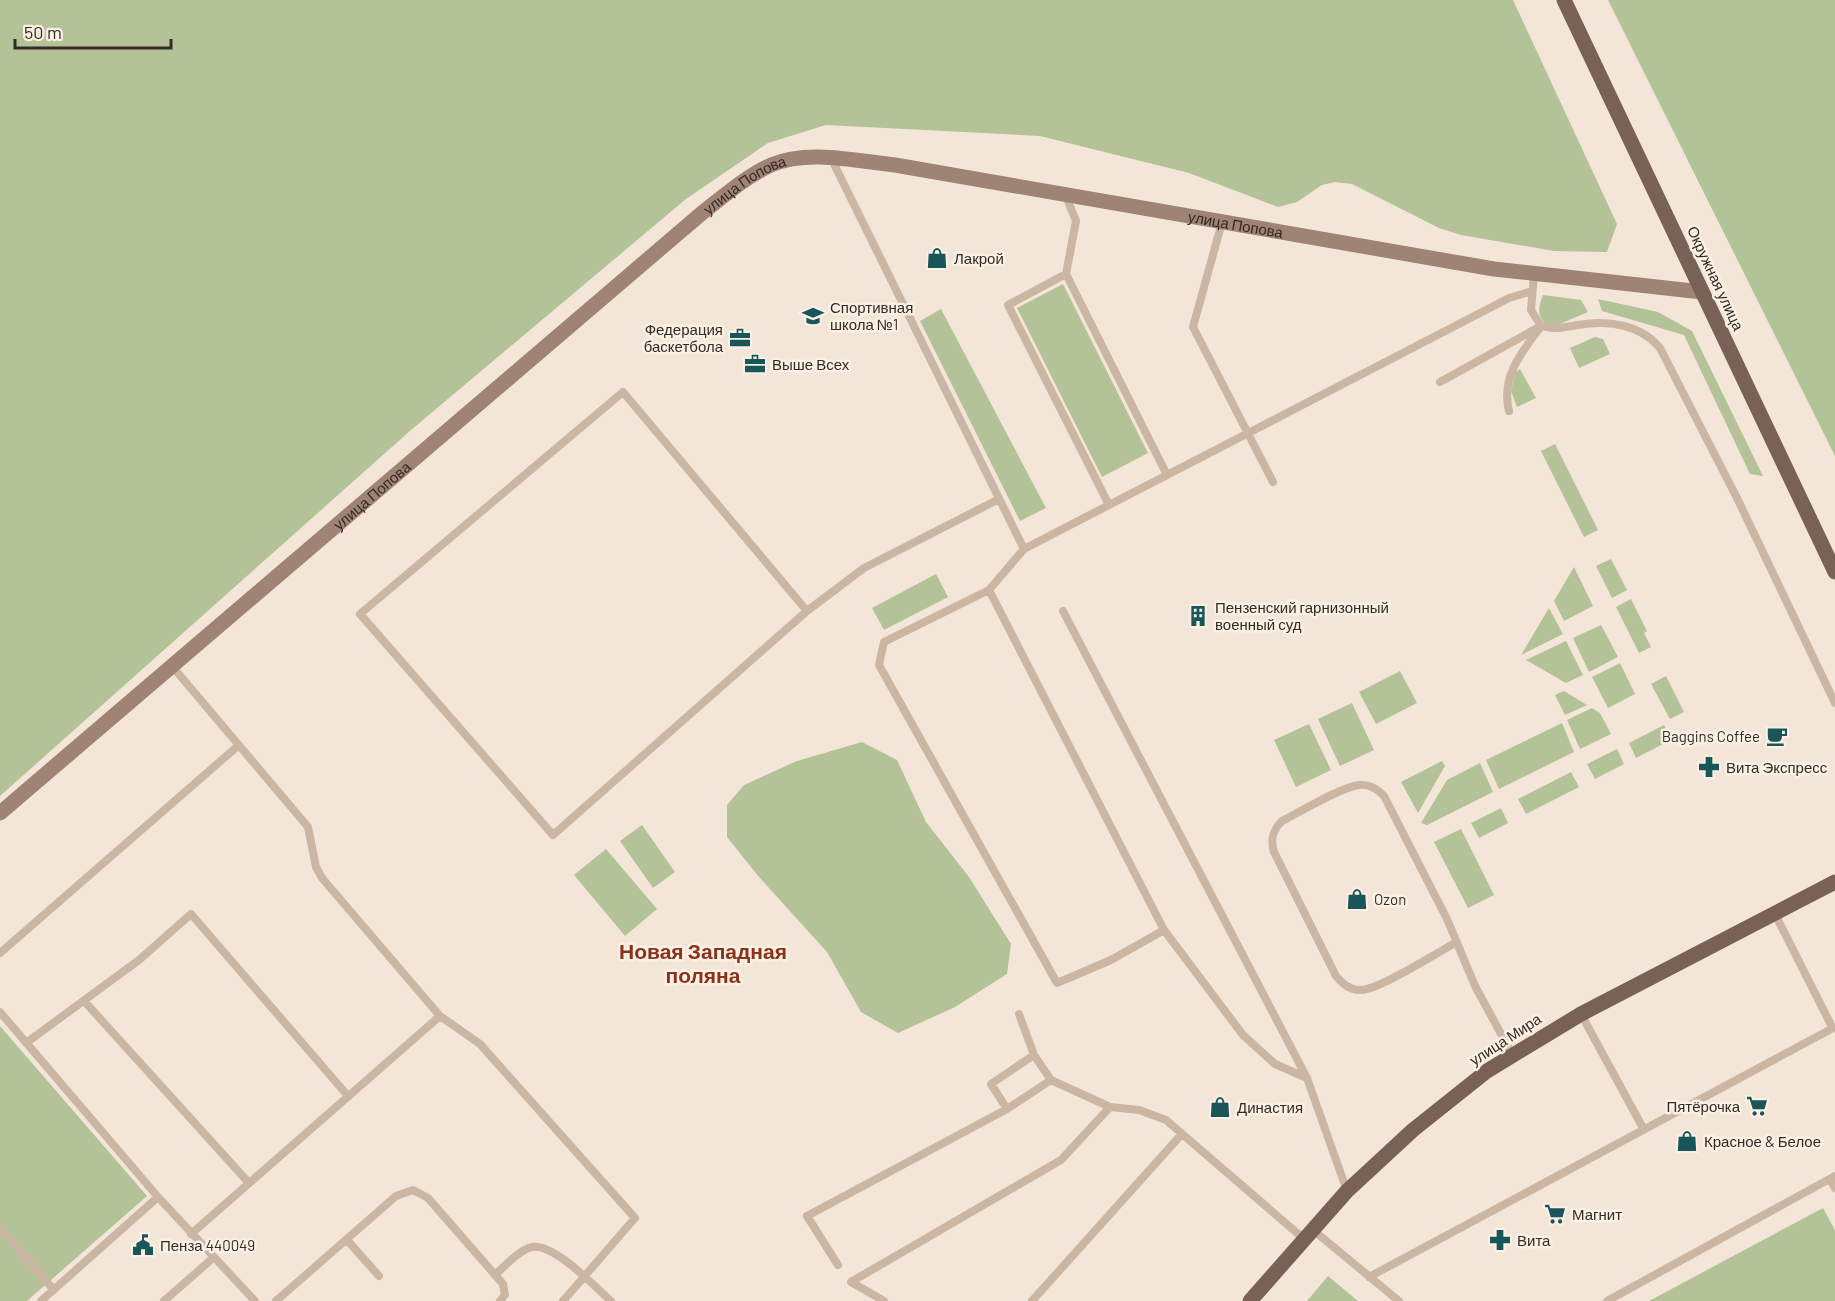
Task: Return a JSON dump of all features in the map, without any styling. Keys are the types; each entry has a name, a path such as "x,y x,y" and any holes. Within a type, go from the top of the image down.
{"main road":[{"name":"Окружная улица","path":"1564,0 1835,572"},
{"name":"улица Мира","path":"1250,1301 1347,1191 1456,1094 1512,1054 1581,1014 1835,882"}],"street":[{"name":"улица Попова","path":"0,813 736,186 773,164 791,159 831,158 895,165 1534,275 1702,292"}],"lane":[{"path":"831,158 1024,549"},
{"path":"1064,194 1076,221 1066,274 1167,475"},
{"path":"1222,222 1193,327 1273,482"},
{"path":"1066,274 1008,305 1109,505"},
{"path":"1534,275 1531,310 1541,326"},
{"path":"1164,930 1111,960 1057,983 879,665 884,642 989,590 1024,549 1509,298 1532,291"},
{"path":"1440,382 1541,326 1556,328 1603,323 1643,332 1660,348 1737,498 1835,703"},
{"path":"1509,411 1505,396 1509,378 1518,358 1541,326"},
{"path":"807,611 623,392 360,614 553,835 807,611 864,568 999,499"},
{"path":"989,590 1164,930 1243,1035 1275,1064 1307,1078"},
{"path":"1063,611 1307,1078 1347,1191"},
{"path":"172,666 308,827 316,867 322,878 440,1016 480,1044 635,1218 563,1301"},
{"path":"0,953 239,745"},
{"path":"1456,942 1376,986 1359,990 1350,988 1336,976 1274,852 1272,834 1282,821 1352,787 1370,786 1377,789 1384,796 1456,942 1475,986 1512,1054"},
{"path":"1369,1277 1834,1027 1774,912"},
{"path":"26,1043 85,1002 139,960 190,914 348,1096"},
{"path":"85,1002 249,1183"},
{"path":"0,1012 158,1197 255,1301"},
{"path":"1019,1014 1034,1055 1051,1080 1110,1107 1139,1110 1166,1120 1181,1135 1309,1235 1369,1277 1398,1301"},
{"path":"1581,1014 1643,1128"},
{"path":"191,1234 440,1016"},
{"path":"1007,1109 991,1084 1034,1055"},
{"path":"838,1265 807,1216 1007,1109 1051,1080"},
{"path":"884,1301 851,1282 1061,1160 1110,1107"},
{"path":"1032,1301 1181,1135"},
{"path":"1607,1301 1832,1177 1835,1188"},
{"path":"276,1301 396,1196 413,1191 428,1198 495,1275 505,1289 500,1301"},
{"path":"41,1301 158,1197"},
{"path":"0,1228 54,1290"},
{"path":"347,1240 379,1276"},
{"path":"495,1275 520,1253 530,1248 540,1247 555,1253 611,1301"},
{"path":"164,1301 213,1258"}],"green space":[{"path":"0,0 1513,0 1617,224 1607,252 1554,251 1461,235 1439,228 1352,184 1335,182 1322,185 1297,202 1278,207 1189,173 1040,136 826,125 768,143 686,199 411,430 0,796"},
{"path":"1608,0 1835,0 1835,456"},
{"path":"1063,284 1148,453 1102,477 1017,308"},
{"path":"1543,295 1581,300 1588,312 1560,324 1546,324 1540,314"},
{"path":"1598,299 1658,312 1692,331 1763,476 1750,474 1684,335 1602,311"},
{"path":"941,309 1046,508 1020,521 920,321"},
{"path":"1595,337 1603,339 1610,354 1579,368 1570,348"},
{"path":"1520,369 1536,398 1517,407 1511,391 1515,373"},
{"path":"1555,444 1598,530 1584,537 1541,451"},
{"path":"1611,559 1627,590 1612,598 1596,566"},
{"path":"1574,567 1593,606 1564,621 1554,601"},
{"path":"936,574 948,597 884,630 872,608"},
{"path":"1631,599 1647,631 1644,633 1651,647 1639,653 1616,607"},
{"path":"1549,608 1563,634 1521,655"},
{"path":"1601,625 1618,657 1589,672 1573,638"},
{"path":"1566,641 1583,675 1566,683 1526,660"},
{"path":"1620,663 1635,694 1608,708 1592,677"},
{"path":"1400,671 1417,703 1376,724 1359,692"},
{"path":"1666,676 1684,712 1670,719 1651,684"},
{"path":"1564,691 1587,705 1565,715 1555,695"},
{"path":"1352,703 1374,750 1340,766 1318,719"},
{"path":"1592,708 1600,713 1611,734 1580,749 1567,720"},
{"path":"1562,723 1574,752 1499,789 1486,760"},
{"path":"1309,724 1331,770 1296,787 1274,740"},
{"path":"1664,725 1671,740 1636,758 1629,743"},
{"path":"862,742 897,760 926,822 969,877 1011,944 1007,974 955,1007 898,1033 861,1012 827,952 759,877 727,837 727,805 744,785 797,761"},
{"path":"1617,749 1624,764 1595,779 1587,764"},
{"path":"1442,761 1445,766 1418,813 1401,782"},
{"path":"1480,763 1493,792 1427,825 1421,823 1447,780"},
{"path":"1571,772 1579,787 1526,814 1518,799"},
{"path":"1501,808 1508,823 1479,838 1471,823"},
{"path":"642,825 675,872 653,888 620,841"},
{"path":"1461,829 1494,895 1468,908 1434,842"},
{"path":"606,849 657,909 625,936 574,875"},
{"path":"0,1026 147,1196 27,1301 0,1301"},
{"path":"1823,1208 1835,1230 1835,1301 1649,1301"},
{"path":"1328,1276 1358,1301 1307,1301"}],"place":[{"name":"Лакрой","path":"937,258"},
{"name":"Спортивная школа №1","path":"813,316"},
{"name":"Федерация баскетбола","path":"740,338"},
{"name":"Выше Всех","path":"755,364"},
{"name":"Пензенский гарнизонный военный суд","path":"1198,616"},
{"name":"Baggins Coffee","path":"1777,736"},
{"name":"Вита Экспресс","path":"1709,767"},
{"name":"Ozon","path":"1357,899"},
{"name":"Пятёрочка","path":"1757,1106"},
{"name":"Династия","path":"1220,1107"},
{"name":"Красное & Белое","path":"1687,1141"},
{"name":"Магнит","path":"1555,1214"},
{"name":"Вита","path":"1500,1240"},
{"name":"Пенза 440049","path":"143,1245"}],"district":[{"name":"Новая Западная поляна","path":"703,962"}]}
